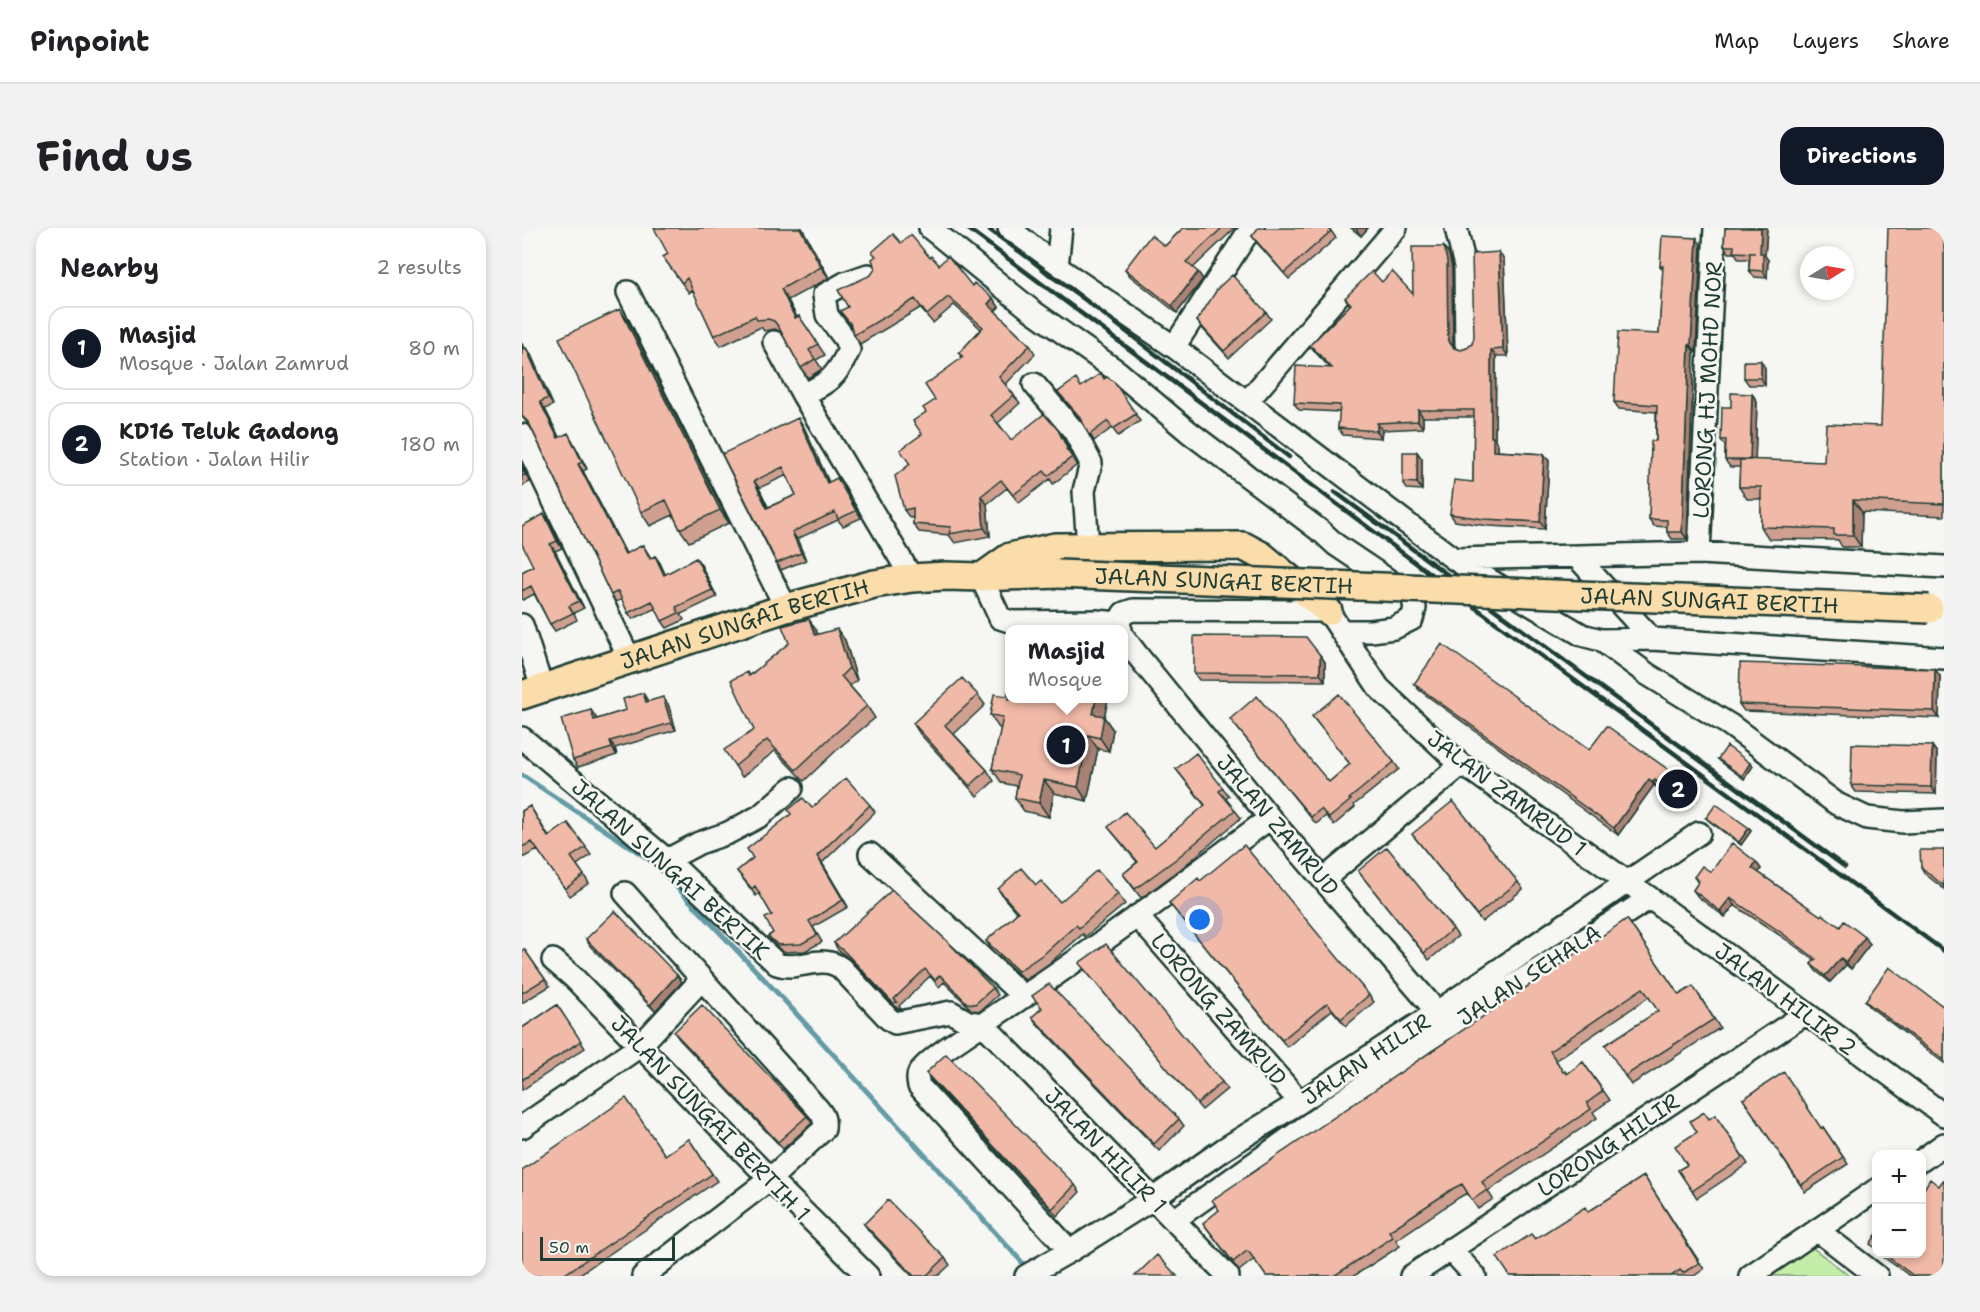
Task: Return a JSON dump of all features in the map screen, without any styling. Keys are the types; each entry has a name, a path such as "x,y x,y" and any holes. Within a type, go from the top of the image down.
{"main road":[{"path":"981,578 1010,558 1055,547 1242,546 1262,556 1335,621"},
{"name":"JALAN SUNGAI BERTIH","path":"532,691 786,608 857,588 912,578 946,576 981,578 1058,574 1937,609"}],"street":[{"path":"930,228 1030,310 1117,371 1189,432 1336,545 1412,596 1415,608 1412,619 1394,628 1371,631 1335,621 1132,610 1124,613 1122,625"},
{"path":"1009,228 1058,267 1174,346 1454,559 1582,635 1601,640 1652,639 1944,658"},
{"path":"1058,267 1061,228"},
{"path":"1174,346 1253,228"},
{"path":"1247,402 1396,228"},
{"path":"1456,228 1465,266 1466,344"},
{"name":"LORONG HJ MOHD NOR","path":"1699,553 1715,228"},
{"path":"803,395 828,383 840,369 849,350 845,339 827,315 824,295 845,283 868,275"},
{"path":"628,292 786,608"},
{"path":"774,342 912,578"},
{"path":"1034,384 1074,431 1091,463 1084,490 1088,548"},
{"path":"522,435 630,660"},
{"path":"1454,559 1699,553 1944,567"},
{"path":"1577,557 1652,639"},
{"path":"981,578 1000,618 1012,622 1097,621 1108,625"},
{"name":"JALAN ZAMRUD 1","path":"1335,621 1379,688 1461,765 1474,771 1628,883"},
{"path":"522,625 532,691"},
{"path":"1601,640 1647,674 1730,724 1836,804 1867,818 1903,822 1944,820"},
{"name":"JALAN ZAMRUD","path":"1128,641 1270,818 1437,1012"},
{"name":"JALAN SUNGAI BERTIK","path":"522,738 667,860 777,964 784,967 825,961 834,963 889,1019 896,1023 951,1012 968,1022 983,1024"},
{"path":"1324,879 1461,765"},
{"path":"667,860 699,843 729,833 760,816 792,788"},
{"path":"1070,1251 918,1086 919,1073 927,1063 1054,977 1270,818"},
{"name":"JALAN HILIR","path":"1032,1273 1154,1198 1224,1149 1437,1012 1699,833"},
{"path":"870,854 1024,997"},
{"name":"JALAN HILIR 2","path":"1628,883 1944,1115"},
{"path":"625,893 823,1116 824,1129 770,1179 643,1276"},
{"name":"JALAN SEHALA","path":"1174,1220 1425,1042 1650,898"},
{"name":"LORONG ZAMRUD","path":"1137,916 1300,1102"},
{"name":"JALAN SUNGAI BERTIH 1","path":"553,960 573,977 868,1276"},
{"path":"522,1127 640,1046 701,980"},
{"name":"LORONG HILIR","path":"1411,1276 1805,1014"},
{"name":"JALAN HILIR 1","path":"983,1024 1228,1276"},
{"path":"1926,1157 1944,1144"},
{"path":"1750,1276 1872,1193"},
{"path":"1817,1230 1877,1276"},
{"path":"1450,1249 1475,1276"}],"green space":[{"path":"1805,1242 1850,1276 1759,1276"}],"building":[{"path":"654,228 800,228 821,267 781,289 795,318 799,316 818,344 809,350 815,359 801,368 774,321 757,320 755,316 714,336 687,278 682,283 663,257 668,254"},
{"path":"1183,228 1222,228 1186,262 1198,272 1172,306 1125,269 1151,235 1165,246"},
{"path":"1258,228 1328,228 1331,231 1284,273 1252,236"},
{"path":"1725,228 1761,228 1760,253 1763,253 1763,271 1749,270 1750,253 1755,253 1734,252 1734,246 1724,246"},
{"path":"1888,228 1944,228 1944,504 1853,500 1853,535 1834,535 1834,529 1761,527 1761,487 1739,487 1740,459 1824,462 1826,424 1881,426"},
{"path":"893,234 901,243 911,235 930,258 931,256 939,265 948,256 972,286 974,283 993,298 988,304 1030,345 999,377 1014,395 991,415 1011,440 1044,414 1058,430 1072,457 1048,476 1044,471 1013,495 1001,480 981,496 984,528 949,534 951,527 913,524 913,508 904,510 895,476 910,464 900,450 922,434 913,421 926,412 923,408 935,400 925,385 963,357 959,353 983,327 948,297 927,315 915,299 854,335 850,323 840,311 848,307 838,290 871,275 875,269 872,259 876,256 872,252"},
{"path":"1662,236 1697,238 1691,345 1689,345 1682,532 1667,532 1667,520 1649,519 1651,441 1656,441 1657,405 1614,402 1618,332 1659,334 1663,266 1660,266"},
{"path":"1412,247 1444,247 1447,261 1448,338 1454,348 1461,350 1472,344 1474,337 1472,254 1499,252 1503,349 1491,350 1493,451 1544,454 1540,522 1484,519 1450,514 1454,480 1473,482 1474,410 1418,410 1418,421 1377,423 1377,431 1338,428 1340,405 1294,403 1296,366 1332,368 1310,345 1351,304 1345,298 1372,271 1382,282 1392,271 1413,294"},
{"path":"1232,275 1266,312 1224,351 1197,321 1218,288"},
{"path":"620,309 720,510 680,529 666,500 641,512 559,338"},
{"path":"522,347 526,348 548,398 540,402 558,438 568,433 582,462 578,464 625,554 643,545 650,559 655,556 664,575 696,558 712,590 676,607 679,613 662,621 652,601 628,613 618,591 611,595 529,423 522,416"},
{"path":"1744,361 1761,361 1761,378 1744,378"},
{"path":"1101,373 1104,379 1107,377 1114,382 1136,414 1113,429 1108,421 1089,435 1079,416 1058,392 1076,379 1081,387"},
{"path":"1731,393 1752,394 1750,460 1725,460 1726,440 1721,440 1722,407 1731,407"},
{"path":"798,418 827,483 837,478 856,511 838,519 835,512 792,532 801,553 777,563 722,454","holes":["783,467 796,495 767,508 754,481"]},
{"path":"1403,452 1417,452 1417,483 1403,482"},
{"path":"544,514 557,541 550,544 579,601 569,606 573,613 550,624 531,586 522,591 522,572 533,566 522,544 522,526"},
{"path":"809,619 815,635 837,629 849,668 841,676 867,706 796,770 767,740 735,766 724,750 754,730 731,680 747,672 749,676 789,643 782,626"},
{"path":"1194,636 1306,637 1320,655 1320,674 1194,673"},
{"path":"1442,644 1589,750 1607,726 1690,785 1681,798 1655,780 1653,782 1649,779 1614,828 1414,684"},
{"path":"1740,663 1935,669 1934,711 1739,704"},
{"path":"962,678 978,695 945,725 987,770 970,786 913,723"},
{"path":"643,693 646,702 663,697 671,723 610,741 612,748 573,760 561,719 591,710 594,720 626,710 623,699"},
{"path":"994,694 1005,696 1005,703 1095,703 1093,714 1104,716 1100,738 1088,735 1078,787 1044,780 1039,803 1015,798 1019,775 992,769 1003,717 990,715"},
{"path":"1339,694 1394,762 1329,818 1321,809 1311,817 1230,719 1257,696 1329,782 1350,764 1312,716"},
{"path":"1852,744 1932,746 1931,787 1851,785"},
{"path":"1727,746 1750,763 1742,776 1718,759"},
{"path":"1196,753 1223,788 1219,791 1235,810 1176,859 1135,889 1123,874 1138,862 1108,827 1125,812 1155,847 1205,805 1176,769"},
{"path":"846,778 870,805 817,856 843,900 809,921 817,935 801,944 778,945 768,936 773,933 765,918 772,915 755,886 752,889 737,871 753,858 747,849 791,814 788,810 803,798 812,808"},
{"path":"1453,801 1518,882 1477,915 1412,834"},
{"path":"1716,804 1749,828 1739,842 1706,818"},
{"path":"530,806 548,837 568,823 586,847 571,857 584,875 565,889 532,842 522,847 522,811"},
{"path":"1732,843 1756,862 1752,868 1821,916 1822,914 1840,927 1844,921 1865,937 1846,962 1841,958 1825,976 1811,964 1816,959 1730,898 1720,911 1693,890 1699,881 1694,877 1702,866 1711,872"},
{"path":"1244,845 1369,995 1341,1019 1327,1003 1282,1040 1169,903 1198,878 1200,881"},
{"path":"1387,847 1453,929 1424,953 1358,871"},
{"path":"1920,850 1944,850 1944,886 1921,867"},
{"path":"1021,868 1036,885 1041,881 1060,902 1097,870 1118,894 1079,928 1076,925 1045,953 1018,971 986,941 1018,912 998,889"},
{"path":"892,890 993,988 975,1004 967,1003 940,975 935,980 925,969 894,999 897,1002 893,1003 834,943"},
{"path":"615,911 677,975 650,1005 586,939"},
{"path":"1627,919 1679,995 1693,986 1714,1019 1625,1076 1605,1045 1658,1011 1643,988 1550,1051 1563,1072 1567,1074 1583,1062 1603,1091 1587,1103 1591,1109 1482,1182 1487,1190 1472,1200 1462,1184 1454,1188 1389,1231 1393,1237 1334,1276 1266,1276 1247,1251 1233,1262 1203,1223 1219,1210 1212,1200"},
{"path":"1106,944 1222,1082 1197,1104 1079,963"},
{"path":"524,949 545,979 522,993 522,952"},
{"path":"1889,967 1944,1007 1944,1060 1865,1001"},
{"path":"1049,984 1179,1119 1154,1144 1032,1017 1042,1008 1032,996"},
{"path":"557,1005 581,1041 522,1080 522,1028"},
{"path":"702,1005 807,1116 778,1142 674,1032"},
{"path":"946,1054 1075,1185 1052,1209 926,1073"},
{"path":"1784,1072 1843,1157 1801,1185 1743,1099"},
{"path":"626,1098 665,1155 689,1139 712,1174 562,1276 522,1276 522,1170"},
{"path":"1704,1112 1709,1119 1715,1115 1743,1157 1692,1191 1678,1170 1687,1165 1675,1146 1697,1132 1690,1121"},
{"path":"1644,1176 1699,1263 1683,1273 1680,1270 1671,1276 1510,1276 1497,1257 1531,1234 1535,1239 1585,1207 1588,1212"},
{"path":"1930,1179 1939,1186 1944,1179 1944,1276 1914,1276 1889,1258 1926,1258 1926,1186"},
{"path":"888,1200 945,1258 926,1276 914,1276 864,1224"},
{"path":"1157,1255 1177,1276 1135,1276"}],"waterway":[{"path":"522,775 653,862 783,999 1029,1270"}],"railway":[{"path":"967,228 1495,622 1944,951"},
{"path":"987,228 1062,282 1289,457"},
{"path":"1335,492 1845,867"}],"place":[{"name":"Masjid","path":"1066,745"},
{"name":"KD16 Teluk Gadong","path":"1678,789"}]}
